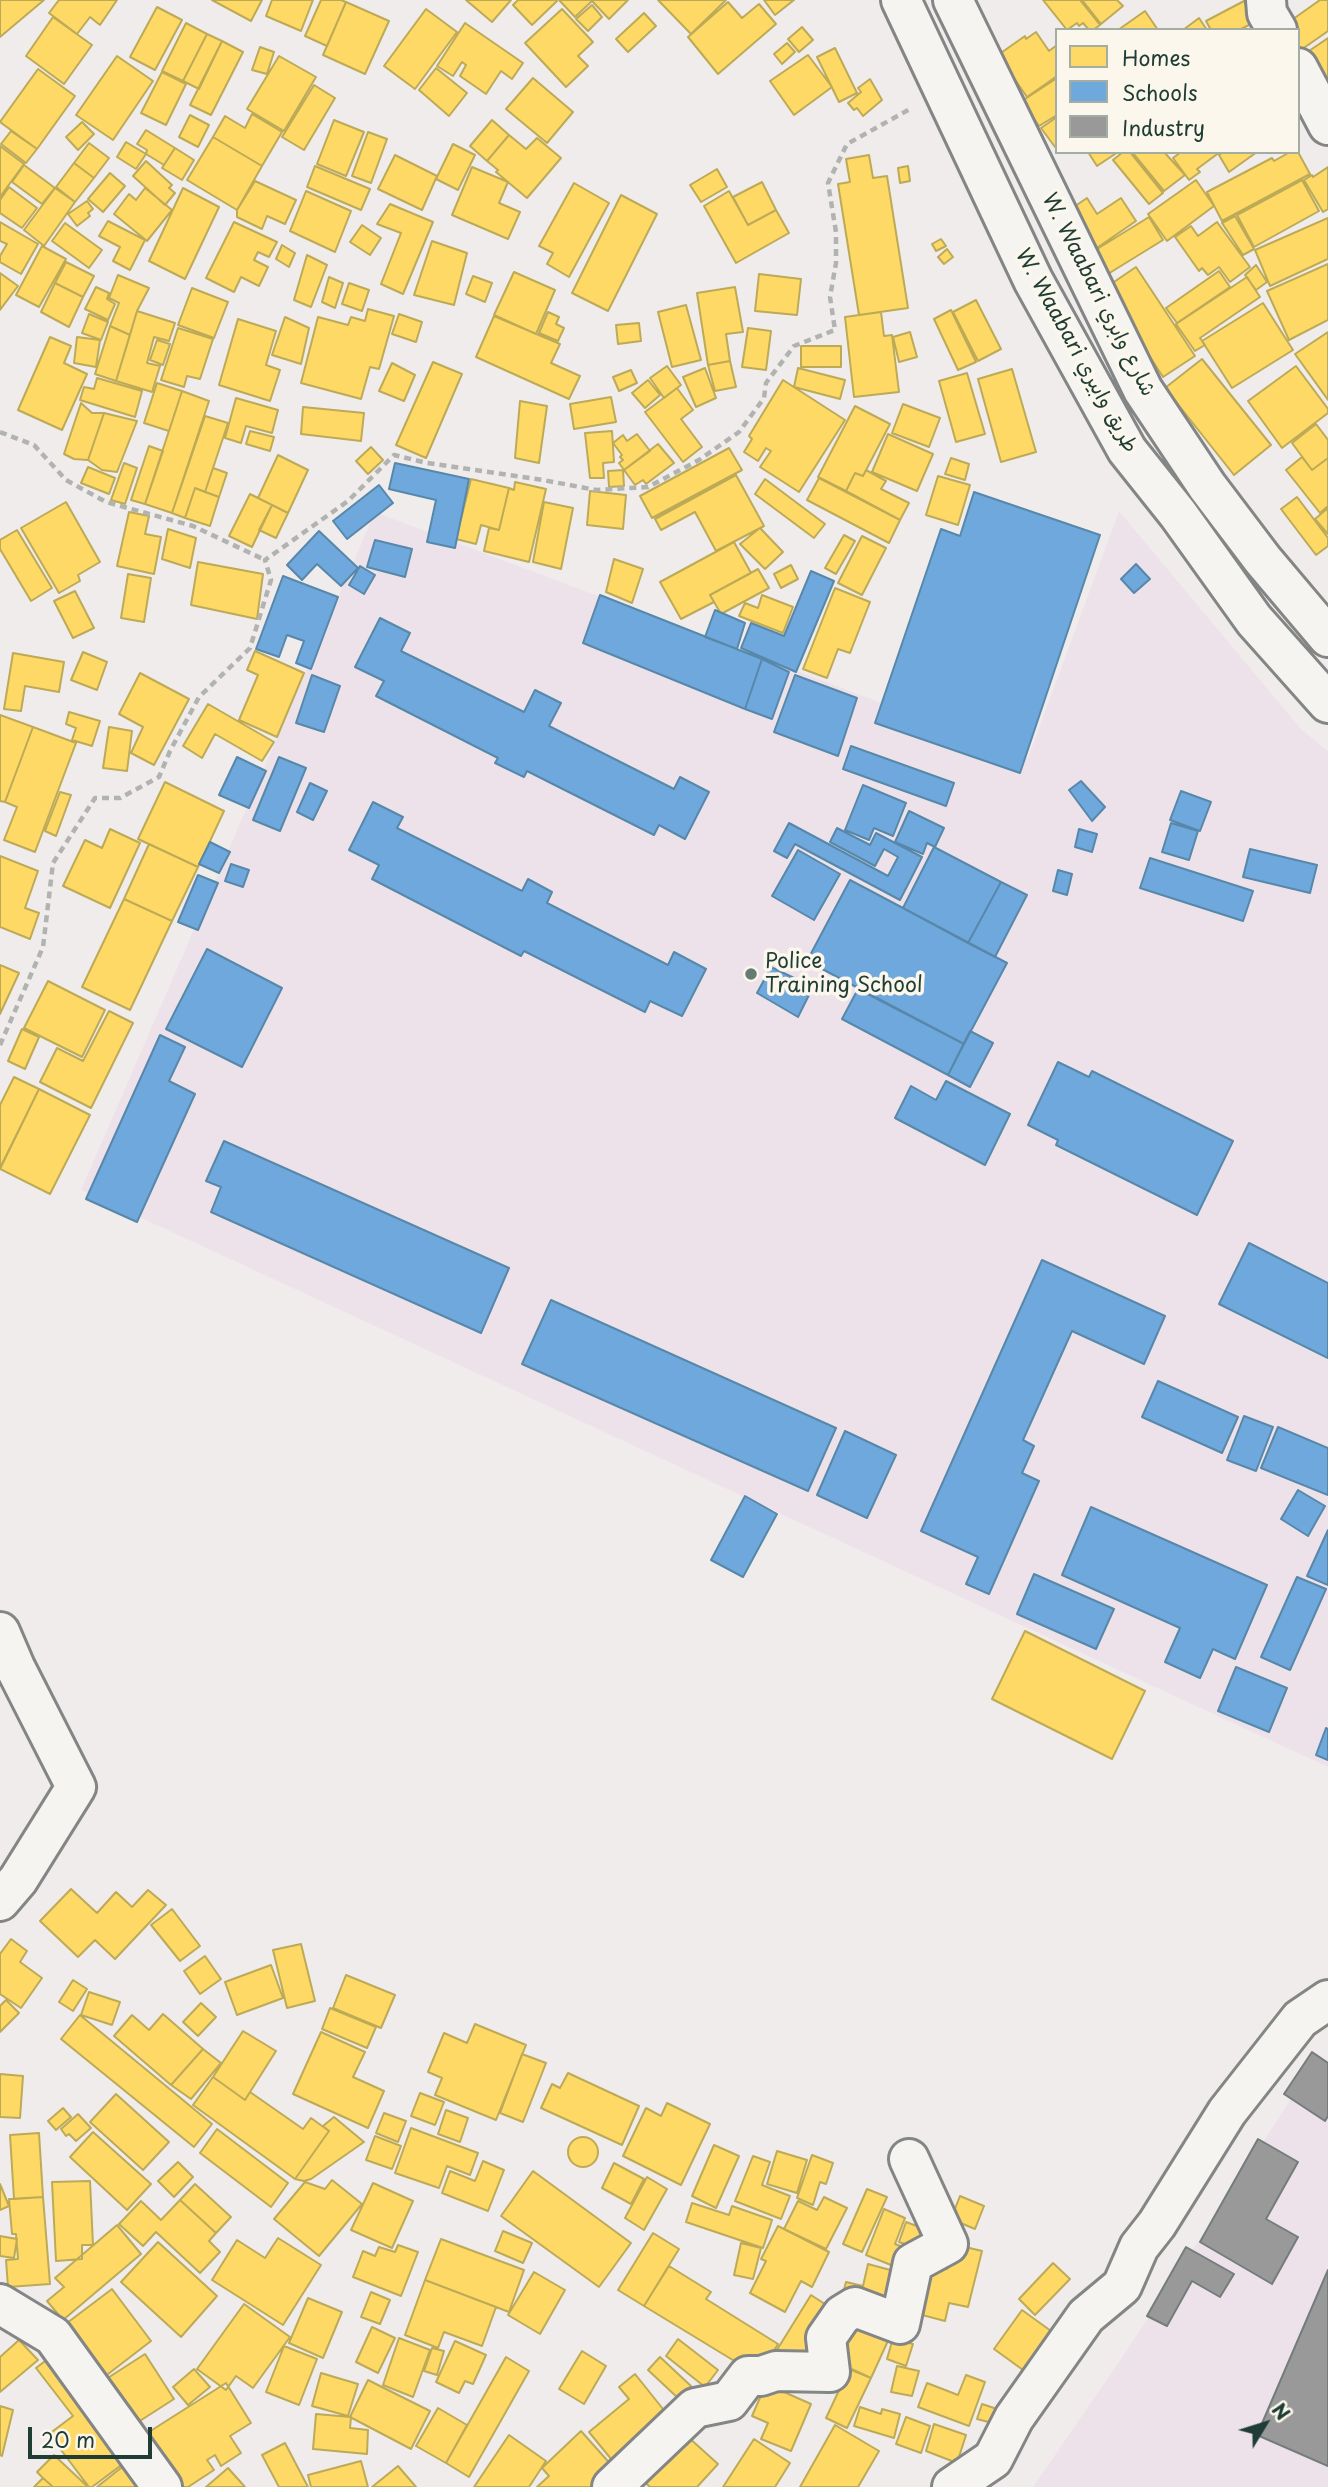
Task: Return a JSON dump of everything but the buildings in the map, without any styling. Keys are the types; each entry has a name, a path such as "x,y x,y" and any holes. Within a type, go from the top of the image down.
{"street":[{"name":"W. Waabari طريق وابيري","path":"901,0 1033,280 1127,450 1178,514 1254,620 1328,703"},
{"name":"W. Waabari شارع وابري","path":"953,0 1143,390 1207,486 1255,550 1328,637"},
{"path":"1266,0 1267,13 1275,28"},
{"path":"1300,72 1328,125"},
{"path":"0,1632 76,1787 18,1880 0,1901"},
{"path":"952,2487 993,2459 1014,2418 1086,2316 1122,2286 1139,2247 1157,2224 1227,2112 1319,2019"},
{"path":"612,2487 695,2408 729,2401 748,2376 761,2376 776,2371 830,2372 826,2338 842,2315 855,2307 900,2324 913,2263 948,2244 909,2160"},
{"path":"0,2304 53,2336 162,2487"}],"path":[{"path":"265,560 348,501 394,455 427,463 596,490 648,487 699,460 739,432 764,398 766,383 794,346 835,330 830,297 836,263 836,232 828,183 847,144 943,88"},
{"path":"0,432 34,445 66,480 106,502 193,526 265,560 271,580 250,648 199,697 159,777 120,798 95,798 53,863 43,947 0,1045"}],"shaded area":[{"name":"Police Training School","path":"1119,511 1301,729 1328,751 1328,1767 81,1190 375,512 1028,758"},
{"path":"1310,2070 1328,2079 1328,2487 1033,2487 1123,2356"}],"place":[{"name":"Police Training School","path":"751,974"}]}
